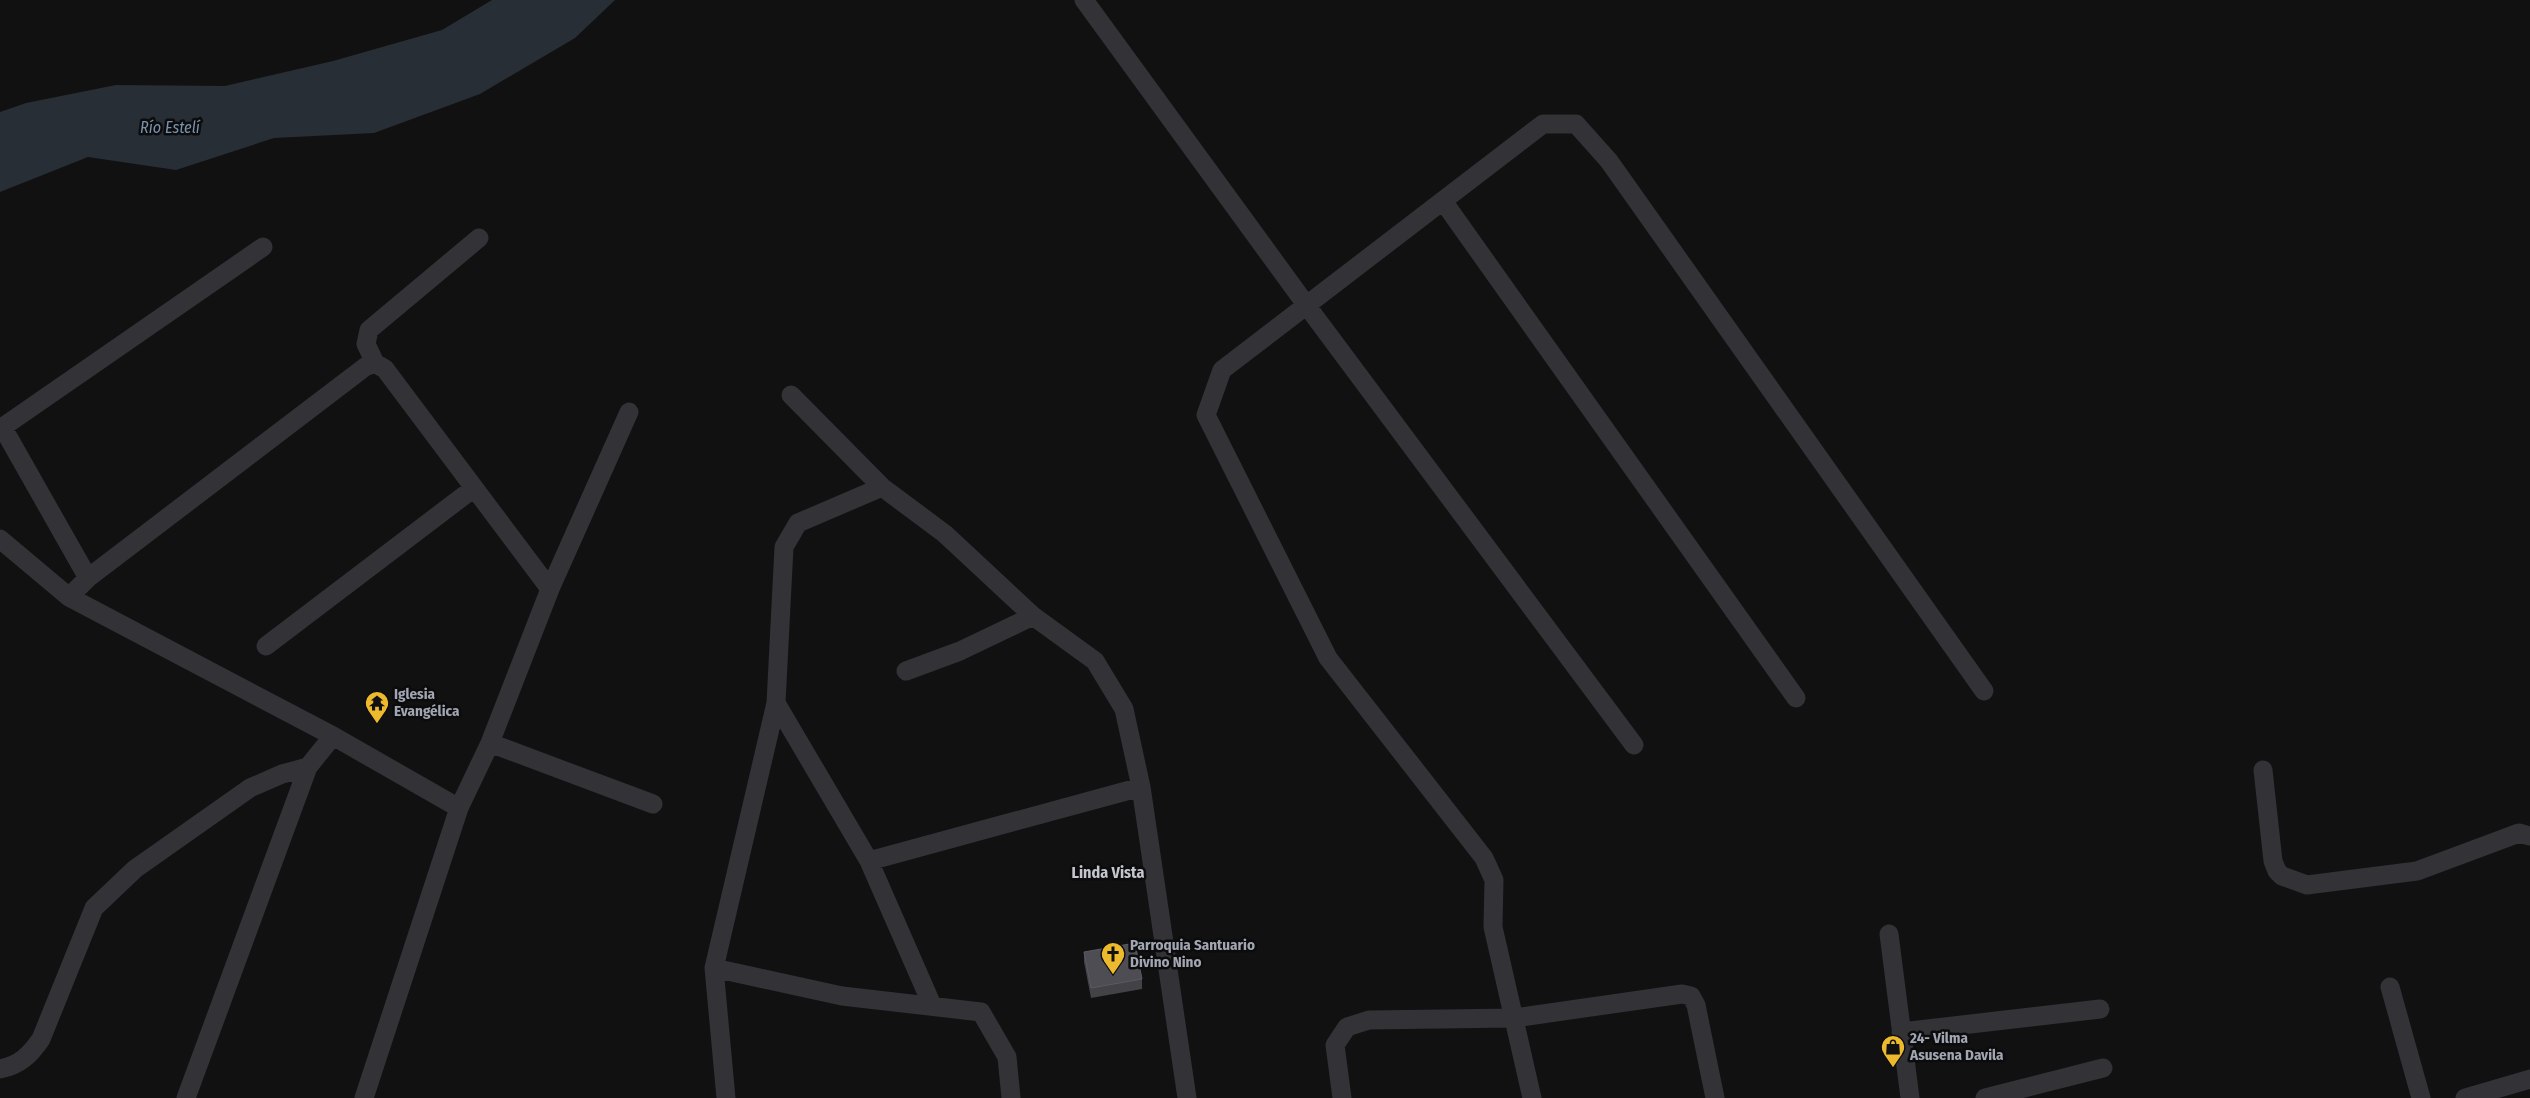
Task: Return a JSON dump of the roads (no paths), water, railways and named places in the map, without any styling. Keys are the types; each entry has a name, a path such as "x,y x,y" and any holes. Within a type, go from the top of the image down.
{"street":[{"path":"1084,0 1307,306 1634,745"},
{"path":"1532,1098 1493,927 1494,880 1484,858 1328,658 1206,415 1222,370 1543,124 1576,124 1609,161 1984,691"},
{"path":"1443,201 1796,698"},
{"path":"479,238 369,330 366,344 375,363 385,369 550,589"},
{"path":"88,578 1,428 263,247"},
{"path":"69,597 88,578 365,367 375,363"},
{"path":"791,395 882,487 945,534 1032,616 1095,660 1124,709 1141,787 1187,1098"},
{"path":"364,1098 459,808 490,743 550,589 629,412"},
{"path":"726,1098 714,968 776,703 784,547 798,523 882,487"},
{"path":"266,646 474,488"},
{"path":"0,539 69,597 333,736 459,808"},
{"path":"906,671 960,651 1032,616"},
{"path":"776,703 869,861 932,1005"},
{"path":"186,1098 308,767 333,736"},
{"path":"490,743 652,804"},
{"path":"0,1068 12,1066 30,1055 41,1039 94,908 135,869 250,788 282,774 308,767"},
{"path":"2263,770 2273,861 2277,871 2282,876 2307,885 2417,871 2519,833 2530,836"},
{"path":"869,861 1141,787"},
{"path":"1889,934 1910,1098"},
{"path":"714,968 842,996 981,1012 1007,1057 1012,1098"},
{"path":"2390,987 2421,1098"},
{"path":"1342,1098 1335,1045 1347,1027 1369,1020 1514,1018 1682,994 1691,996 1696,1005 1715,1098"},
{"path":"1901,1032 2100,1009"},
{"path":"1985,1098 2103,1068"},
{"path":"2465,1098 2530,1080"}],"water":[{"name":"Río Estelí","path":"492,0 615,0 575,38 480,94 374,133 274,138 176,170 88,157 0,192 0,112 26,103 116,85 225,86 333,61 442,30"}],"place":[{"name":"Iglesia Evangélica","path":"377,724"},
{"name":"Parroquia Santuario Divino Nino","path":"1113,975"},
{"name":"24- Vilma Asusena Davila","path":"1893,1068"}],"district":[{"name":"Linda Vista","path":"1108,872"}]}
